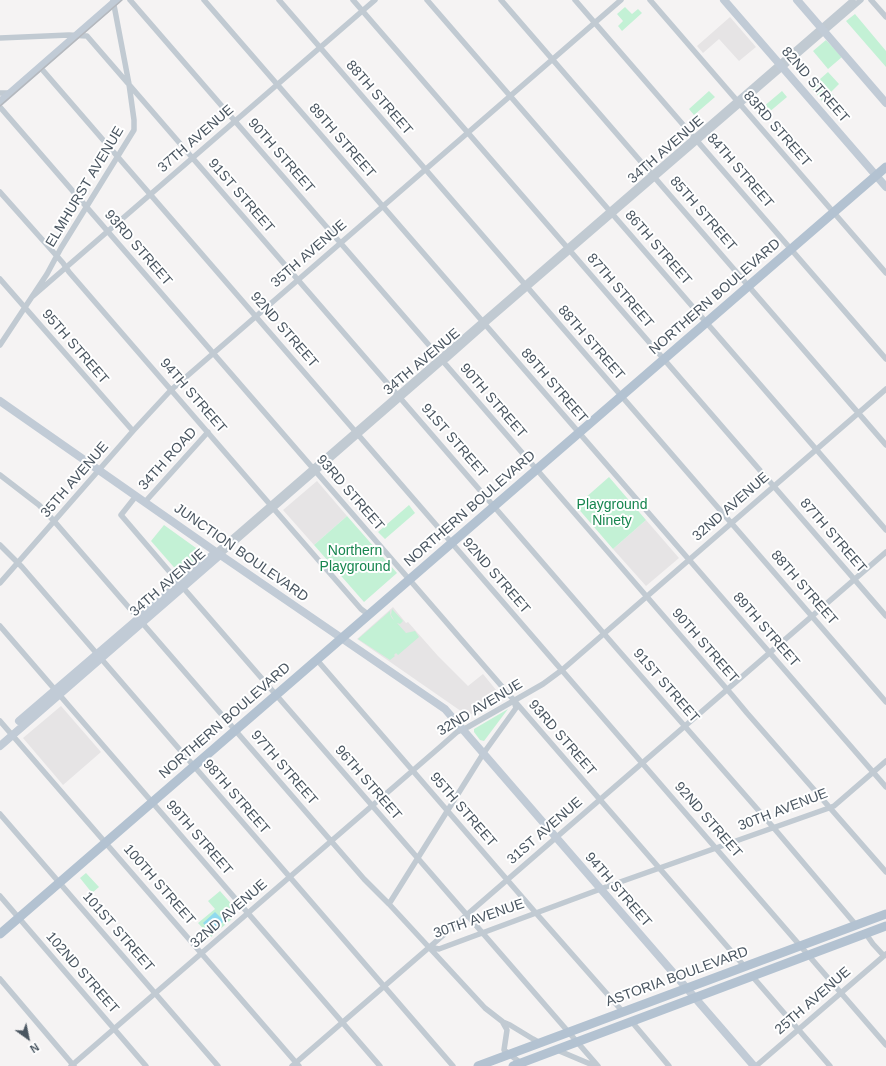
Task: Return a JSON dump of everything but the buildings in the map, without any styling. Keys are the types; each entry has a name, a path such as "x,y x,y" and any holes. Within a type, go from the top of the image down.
{"main road":[{"name":"82ND STREET","path":"724,0 886,187"},
{"path":"797,0 886,103"},
{"path":"0,102 115,1"},
{"name":"NORTHERN BOULEVARD","path":"0,934 886,167"},
{"name":"JUNCTION BOULEVARD","path":"0,401 341,639 445,709 462,730"},
{"name":"34TH AVENUE","path":"0,746 10,733 218,553"},
{"name":"94TH STREET","path":"462,730 755,1066"},
{"name":"34TH AVENUE","path":"0,738 10,733"},
{"name":"ASTORIA BOULEVARD","path":"478,1066 886,914"},
{"name":"ASTORIA BOULEVARD","path":"520,1065 577,1042 886,926"}],"street":[{"name":"90TH STREET","path":"130,0 886,872"},
{"name":"89TH STREET","path":"204,0 886,787"},
{"name":"88TH STREET","path":"279,0 886,702"},
{"name":"87TH STREET","path":"353,0 886,616"},
{"name":"37TH AVENUE","path":"33,296 375,0"},
{"name":"86TH STREET","path":"427,0 886,530"},
{"name":"85TH STREET","path":"501,0 886,444"},
{"name":"84TH STREET","path":"576,0 886,359"},
{"name":"35TH AVENUE","path":"0,583 133,431 171,390 621,0"},
{"name":"83RD STREET","path":"650,0 886,273"},
{"name":"34TH AVENUE","path":"218,553 781,66 853,0"},
{"name":"34TH AVENUE","path":"822,30 861,0"},
{"path":"871,0 886,17"},
{"name":"ELMHURST AVENUE","path":"25,307 134,130 129,84 115,1"},
{"path":"0,38 76,35"},
{"name":"91ST STREET","path":"76,35 87,36 773,827 856,925"},
{"name":"92ND STREET","path":"40,67 886,1045"},
{"path":"0,93 11,93"},
{"name":"93RD STREET","path":"0,106 745,967"},
{"name":"94TH STREET","path":"0,192 361,609 369,615"},
{"name":"95TH STREET","path":"0,278 133,431"},
{"path":"0,346 2,337 25,307"},
{"name":"32ND AVENUE","path":"73,1065 440,746 457,732 543,684 562,670 886,389"},
{"name":"34TH ROAD","path":"145,502 208,432"},
{"name":"97TH STREET","path":"0,474 39,505 54,521 364,879 485,1008 502,1022 540,1043"},
{"name":"34TH ROAD","path":"121,515 136,496"},
{"name":"96TH STREET","path":"121,515 577,1042 596,1066"},
{"name":"98TH STREET","path":"0,545 18,563 453,1066"},
{"name":"31ST AVENUE","path":"296,1065 342,1022 886,552"},
{"name":"99TH STREET","path":"0,626 380,1066"},
{"name":"95TH STREET","path":"317,660 623,1012"},
{"path":"389,904 483,754 516,708 514,700"},
{"name":"100TH STREET","path":"0,721 202,953 296,1065"},
{"name":"30TH AVENUE","path":"429,947 439,949 535,912 834,806 886,761"},
{"name":"101ST STREET","path":"0,814 218,1066"},
{"name":"102ND STREET","path":"0,896 146,1066"},
{"path":"866,934 873,944 885,955"},
{"name":"25TH AVENUE","path":"755,1066 885,955"},
{"path":"752,976 830,1066"},
{"path":"0,979 73,1065"},
{"path":"502,1022 507,1030 504,1050 520,1065"},
{"path":"632,1022 669,1066"},
{"path":"557,1050 596,1066"}],"shaded area":[{"path":"730,17 756,47 739,61 719,39 703,53 697,46"},
{"path":"317,481 347,516 314,545 283,510"},
{"path":"646,520 679,558 646,586 613,549"},
{"path":"393,607 406,623 408,622 438,656 468,686 483,674 501,696 468,716 357,639"},
{"path":"61,706 101,752 63,785 23,738"}],"green space":[{"path":"625,7 632,14 638,9 642,13 622,31 618,26 623,21 617,14"},
{"path":"855,14 886,51 886,67 846,21"},
{"path":"826,40 842,57 828,69 813,51"},
{"path":"828,72 839,84 831,92 836,98 826,106 811,87"},
{"path":"709,91 715,97 694,115 689,109"},
{"path":"782,91 787,97 768,113 763,107"},
{"name":"Playground Ninety","path":"609,477 646,520 613,549 576,506"},
{"path":"409,505 415,513 385,539 378,532"},
{"name":"Northern Playground","path":"347,516 397,573 364,602 314,545"},
{"path":"164,525 203,553 179,573 151,541"},
{"path":"392,609 403,621 400,624 397,623 406,633 415,631 419,637 398,655 396,653 390,660 358,639 390,611 391,616 394,620 391,615"},
{"path":"508,709 484,741 480,740 474,732 474,729"},
{"path":"86,873 99,887 92,893 80,878"},
{"path":"220,891 235,908 229,913 233,918 211,937 198,923 215,909 208,901"}],"water":[{"path":"215,912 224,921 212,932 203,923"}],"railway":[{"path":"0,106 122,0"}]}
